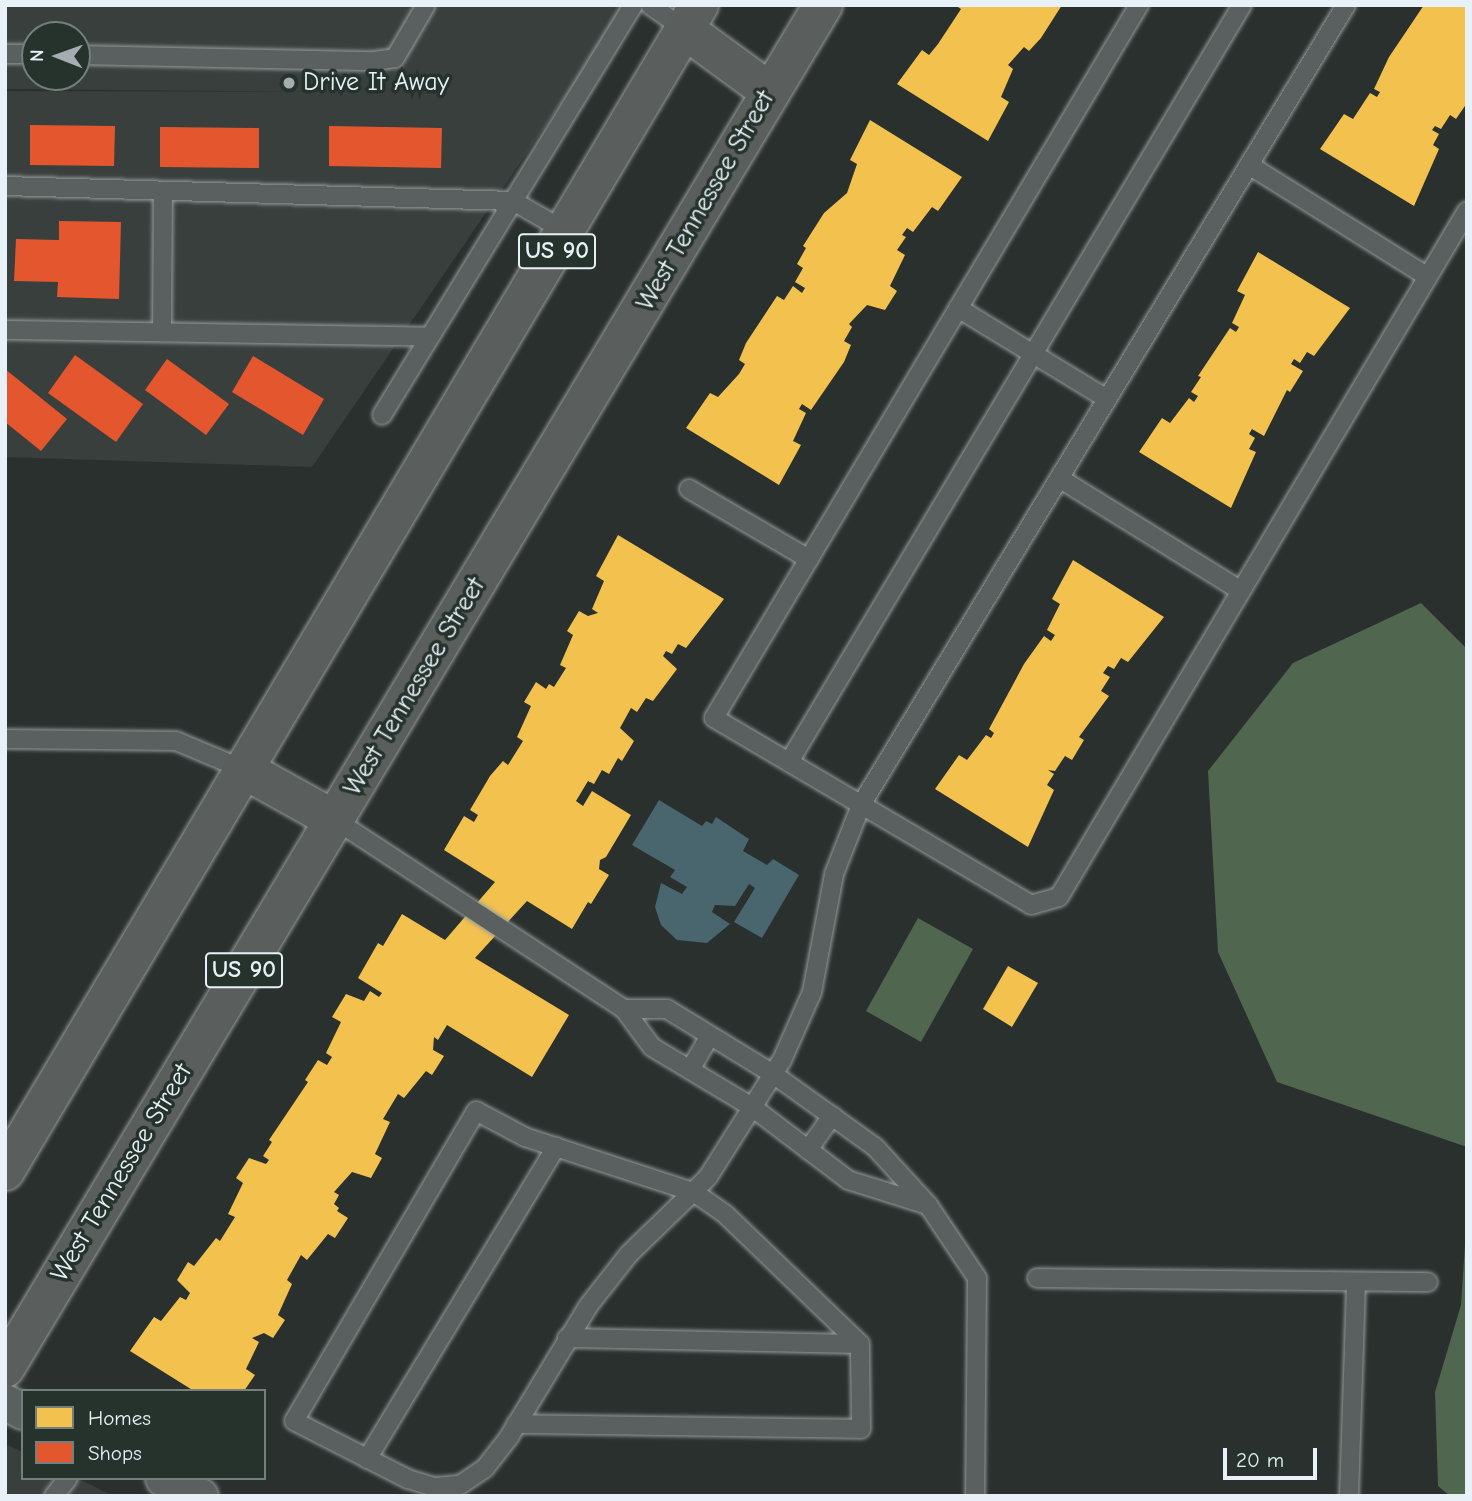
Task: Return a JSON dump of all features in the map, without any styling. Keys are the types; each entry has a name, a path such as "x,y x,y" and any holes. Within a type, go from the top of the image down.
{"main road":[{"name":"West Tennessee Street","path":"5,1368 823,5"},
{"path":"692,17 770,92"},
{"name":"US 90","path":"5,1171 568,233 692,17"},
{"path":"245,769 335,820"}],"street":[{"path":"5,1402 21,1410"},
{"path":"167,1480 200,1496"}],"lane":[{"path":"91,55 374,61 395,58 426,5"},
{"path":"382,415 633,5"},
{"path":"649,5 692,17"},
{"path":"1139,5 714,718 1031,905 1059,897 1467,211"},
{"path":"789,762 1242,5"},
{"path":"516,1424 861,1429 860,1344 725,1214 693,1192 556,1147 477,1111 294,1421 417,1482 435,1487 460,1485 485,1468 516,1424 567,1338 629,1254 693,1192 708,1177 772,1074 812,992 834,874 861,805 1346,5"},
{"path":"1249,165 1428,276"},
{"path":"5,186 513,201 568,233"},
{"path":"162,332 163,191"},
{"path":"958,309 1107,399"},
{"path":"5,330 430,337"},
{"path":"1059,478 1241,591"},
{"path":"689,489 809,559"},
{"path":"5,739 176,741 245,769"},
{"path":"335,820 624,1009 652,1047 752,1107 848,1180 928,1205"},
{"path":"624,1009 667,1009 772,1074 875,1147 928,1205 978,1278 975,1496"},
{"path":"690,1070 710,1036"},
{"path":"808,1150 832,1116"},
{"path":"367,1459 556,1147"},
{"path":"1037,1278 1428,1282"},
{"path":"1349,1496 1356,1282"},
{"path":"567,1338 860,1344"},
{"path":"54,1496 66,1480"}],"shaded area":[{"path":"5,5 628,5 312,467 5,457 5,91 327,92 91,90 91,21 21,21 21,89 5,89"},
{"path":"5,1444 21,1451 21,1480 81,1480 113,1496 5,1496"}],"green space":[{"path":"1421,603 1467,649 1467,1147 1277,1082 1218,952 1208,771 1293,663"},
{"path":"918,918 973,949 921,1042 866,1011"},
{"path":"1467,1215 1467,1496 1450,1496 1438,1486 1435,1392 1461,1305"}],"water":[{"path":"659,800 702,826 706,821 712,824 716,817 749,839 743,851 767,865 773,859 799,875 762,938 734,922 755,888 749,884 735,906 715,905 712,912 730,924 707,943 677,940 661,925 655,907 661,883 682,894 687,887 670,877 675,870 632,845"}],"building: Homes":[{"path":"955,5 1062,5 1041,38 1029,51 1024,47 1008,65 1013,69 1001,97 1009,102 988,141 897,84 922,50 929,55 938,44 961,9"},
{"path":"1424,5 1467,5 1467,103 1456,119 1450,115 1441,129 1435,126 1432,130 1439,134 1433,145 1439,149 1414,206 1320,149 1344,114 1353,119 1370,93 1377,97 1380,92 1374,89 1389,57"},
{"path":"870,120 962,177 938,211 932,207 913,232 907,228 902,235 906,237 897,250 905,255 890,286 897,291 885,310 867,305 849,324 852,327 844,341 851,345 844,362 811,410 802,404 799,409 806,413 793,441 801,445 779,485 686,428 710,393 718,397 739,374 745,364 739,360 746,343 777,296 784,300 793,286 802,293 805,288 795,282 803,268 797,264 806,248 803,246 824,213 847,193 857,164 850,160"},
{"path":"1258,252 1350,308 1314,356 1307,352 1300,363 1294,359 1291,364 1303,371 1290,392 1287,390 1264,436 1252,429 1249,434 1255,438 1249,449 1256,452 1231,508 1139,452 1162,418 1170,423 1189,398 1194,402 1198,396 1191,392 1201,377 1198,376 1230,328 1236,332 1239,327 1232,323 1245,295 1237,291"},
{"path":"618,535 724,599 686,648 678,644 672,654 666,651 663,656 677,669 653,701 646,698 637,712 631,708 620,728 634,741 622,761 618,758 609,774 602,770 594,784 588,781 576,801 583,806 592,791 631,815 606,857 600,860 599,869 609,875 591,904 588,902 572,929 527,901 475,958 569,1015 532,1077 447,1025 438,1040 434,1037 433,1050 444,1056 432,1075 426,1071 404,1098 398,1094 383,1119 390,1122 375,1154 382,1158 371,1178 352,1172 334,1192 339,1195 334,1204 339,1208 337,1211 348,1218 335,1238 328,1234 307,1260 301,1255 287,1280 292,1284 278,1315 285,1320 273,1338 264,1333 252,1338 259,1342 246,1369 255,1375 245,1389 191,1389 130,1351 154,1317 161,1321 180,1297 186,1300 190,1293 177,1280 188,1262 194,1266 216,1238 220,1241 235,1217 228,1214 243,1183 236,1178 249,1158 266,1164 269,1160 263,1156 272,1142 269,1140 308,1082 305,1080 318,1060 327,1065 332,1057 326,1053 341,1022 332,1017 346,994 364,1001 370,991 379,997 382,993 358,978 378,943 383,946 402,914 445,940 495,882 444,850 464,816 474,822 478,815 470,810 490,776 503,761 508,765 523,741 517,737 531,706 524,702 536,682 546,689 549,684 554,687 566,668 560,665 573,635 567,631 579,611 588,616 598,613 592,609 604,581 596,576"},
{"path":"1073,560 1164,617 1128,662 1121,658 1114,669 1108,666 1103,673 1110,677 1101,691 1109,696 1079,737 1084,740 1072,760 1065,756 1055,771 1048,770 1054,774 1047,785 1054,790 1028,847 935,789 959,755 967,760 986,735 991,738 994,733 989,729 1024,664 1044,636 1051,641 1055,635 1047,630 1060,604 1052,599"},
{"path":"1008,966 1038,983 1012,1027 983,1009"}],"building: Shops":[{"path":"30,125 115,126 114,166 30,165"},
{"path":"329,126 442,128 441,168 329,166"},
{"path":"160,127 259,128 259,168 160,167"},
{"path":"59,221 121,222 119,299 57,297 58,282 14,281 16,239 59,240"},
{"path":"75,355 143,404 116,442 48,393"},
{"path":"253,356 324,399 303,435 232,392"},
{"path":"167,359 229,404 206,435 145,390"},
{"path":"5,369 67,419 41,451 5,422"}],"place":[{"name":"Drive It Away","path":"289,83"}]}
